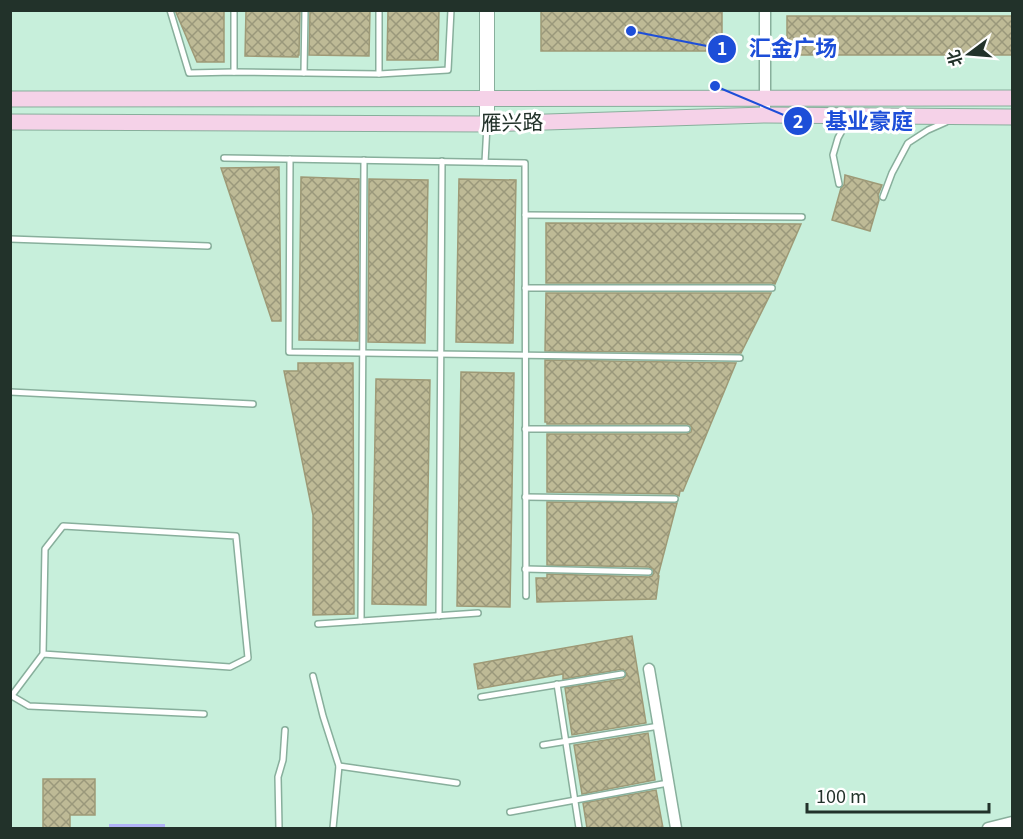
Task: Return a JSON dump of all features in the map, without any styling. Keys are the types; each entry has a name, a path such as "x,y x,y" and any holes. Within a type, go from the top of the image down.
{"main road":[{"name":"雁兴路","path":"10,99 1012,98"},
{"name":"雁兴路","path":"10,122 487,124 765,115 1012,117"}],"street":[{"path":"487,10 487,124"},
{"path":"765,10 765,115"},
{"path":"649,669 676,828"},
{"path":"988,828 1012,822"}],"lane":[{"path":"170,10 189,73 379,74 448,70 451,10"},
{"path":"234,10 234,72"},
{"path":"304,73 305,10"},
{"path":"379,10 379,74"},
{"path":"839,184 832,155 850,116"},
{"path":"883,197 891,173 908,143 928,130 958,116"},
{"path":"485,162 487,124"},
{"path":"224,158 525,163 525,596"},
{"path":"290,159 289,351 740,358"},
{"path":"361,621 364,160"},
{"path":"439,616 442,161"},
{"path":"525,215 802,217"},
{"path":"10,239 208,246"},
{"path":"525,288 772,288"},
{"path":"10,392 253,404"},
{"path":"525,429 687,429"},
{"path":"525,497 675,499"},
{"path":"43,654 230,667 248,658 236,536 63,526 45,549 43,654 11,697 29,706 204,714"},
{"path":"525,569 649,572"},
{"path":"318,624 478,613"},
{"path":"481,697 622,674"},
{"path":"313,676 339,766 333,828"},
{"path":"557,684 579,828"},
{"path":"543,745 659,726"},
{"path":"279,828 278,777 283,760 285,730"},
{"path":"339,766 457,783"},
{"path":"510,812 669,783"}],"shaded area":[{"path":"109,824 165,824 165,828 109,828"}],"building":[{"path":"175,10 224,10 224,62 197,62"},
{"path":"246,10 300,10 298,57 245,56"},
{"path":"310,10 370,10 369,56 309,55"},
{"path":"388,10 439,10 438,60 387,60"},
{"path":"541,10 722,10 722,51 541,51"},
{"path":"787,16 1012,16 1012,55 787,55"},
{"path":"279,167 281,321 272,321 221,168"},
{"path":"845,175 882,185 870,231 832,220 841,188 844,185"},
{"path":"301,177 359,179 358,341 299,340"},
{"path":"369,179 428,180 425,343 368,342"},
{"path":"459,179 516,180 513,343 456,342"},
{"path":"546,223 801,224 775,284 546,283"},
{"path":"546,293 771,293 741,353 545,351"},
{"path":"545,360 736,363 679,496 675,494 547,492 547,434 687,434 692,428 687,424 547,424 545,422"},
{"path":"298,363 353,363 354,614 313,615 313,515 284,371 298,371"},
{"path":"461,372 514,373 510,607 457,606"},
{"path":"376,379 430,380 426,605 372,604"},
{"path":"547,502 677,503 658,576 656,599 537,602 536,578 547,578 547,574 649,577 654,573 649,567 547,565"},
{"path":"632,636 646,723 572,735 565,688 623,679 627,674 623,669 563,679 563,674 478,689 474,664"},
{"path":"648,733 655,780 582,794 574,745"},
{"path":"43,779 95,779 95,815 70,815 70,828 43,828"},
{"path":"656,790 663,828 587,828 583,803"}],"place":[{"name":"汇金广场","path":"631,31"},
{"name":"基业豪庭","path":"715,86"}]}
